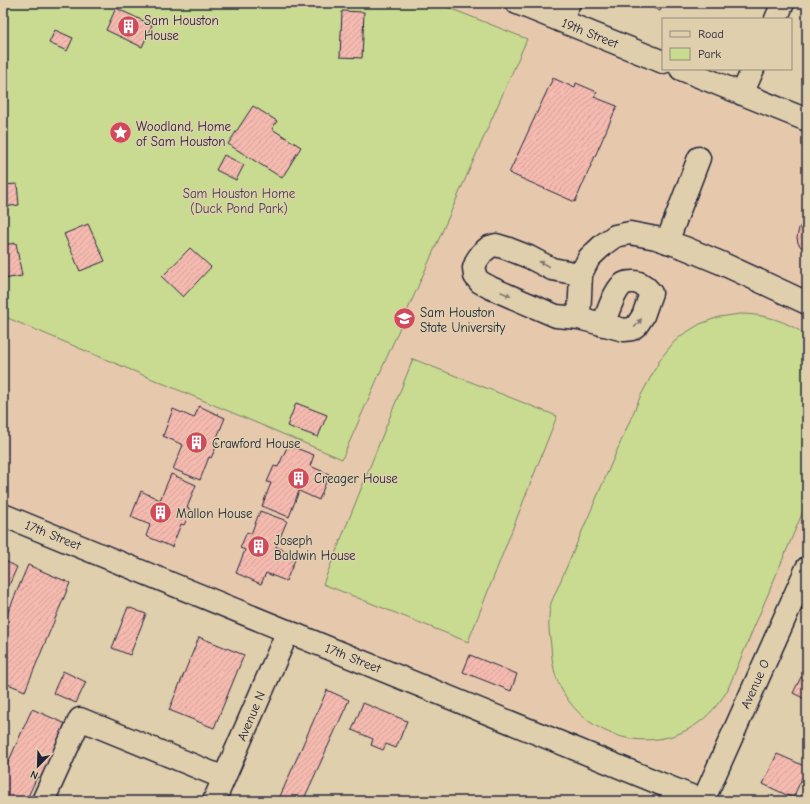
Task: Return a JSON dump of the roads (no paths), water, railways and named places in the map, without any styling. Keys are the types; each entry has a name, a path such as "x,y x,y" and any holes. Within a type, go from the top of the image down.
{"street":[{"name":"19th Street","path":"517,3 565,12 662,61"},
{"path":"776,18 783,3"},
{"path":"683,70 807,120"},
{"path":"742,94 753,70"},
{"path":"667,242 699,158"},
{"path":"579,318 581,274 588,258 615,236 630,233 656,238 685,248 807,303"},
{"path":"581,274 552,269 529,257 496,245 489,247 482,253 474,268 475,276 480,282 491,288 556,316 579,318 603,324"},
{"name":"17th Street","path":"3,515 703,801"},
{"name":"Avenue O","path":"703,801 807,568"},
{"name":"Avenue N","path":"214,801 288,631"},
{"path":"43,801 80,719 224,778"}],"place":[{"name":"Sam Houston House","path":"129,27"},
{"name":"Woodland, Home of Sam Houston","path":"120,133"},
{"name":"Sam Houston State University","path":"405,319"},
{"name":"Crawford House","path":"197,443"},
{"name":"Creager House","path":"298,478"},
{"name":"Mallon House","path":"160,513"},
{"name":"Joseph Baldwin House","path":"259,547"}],"park label":[{"name":"Sam Houston Home (Duck Pond Park)","path":"239,200"}]}
